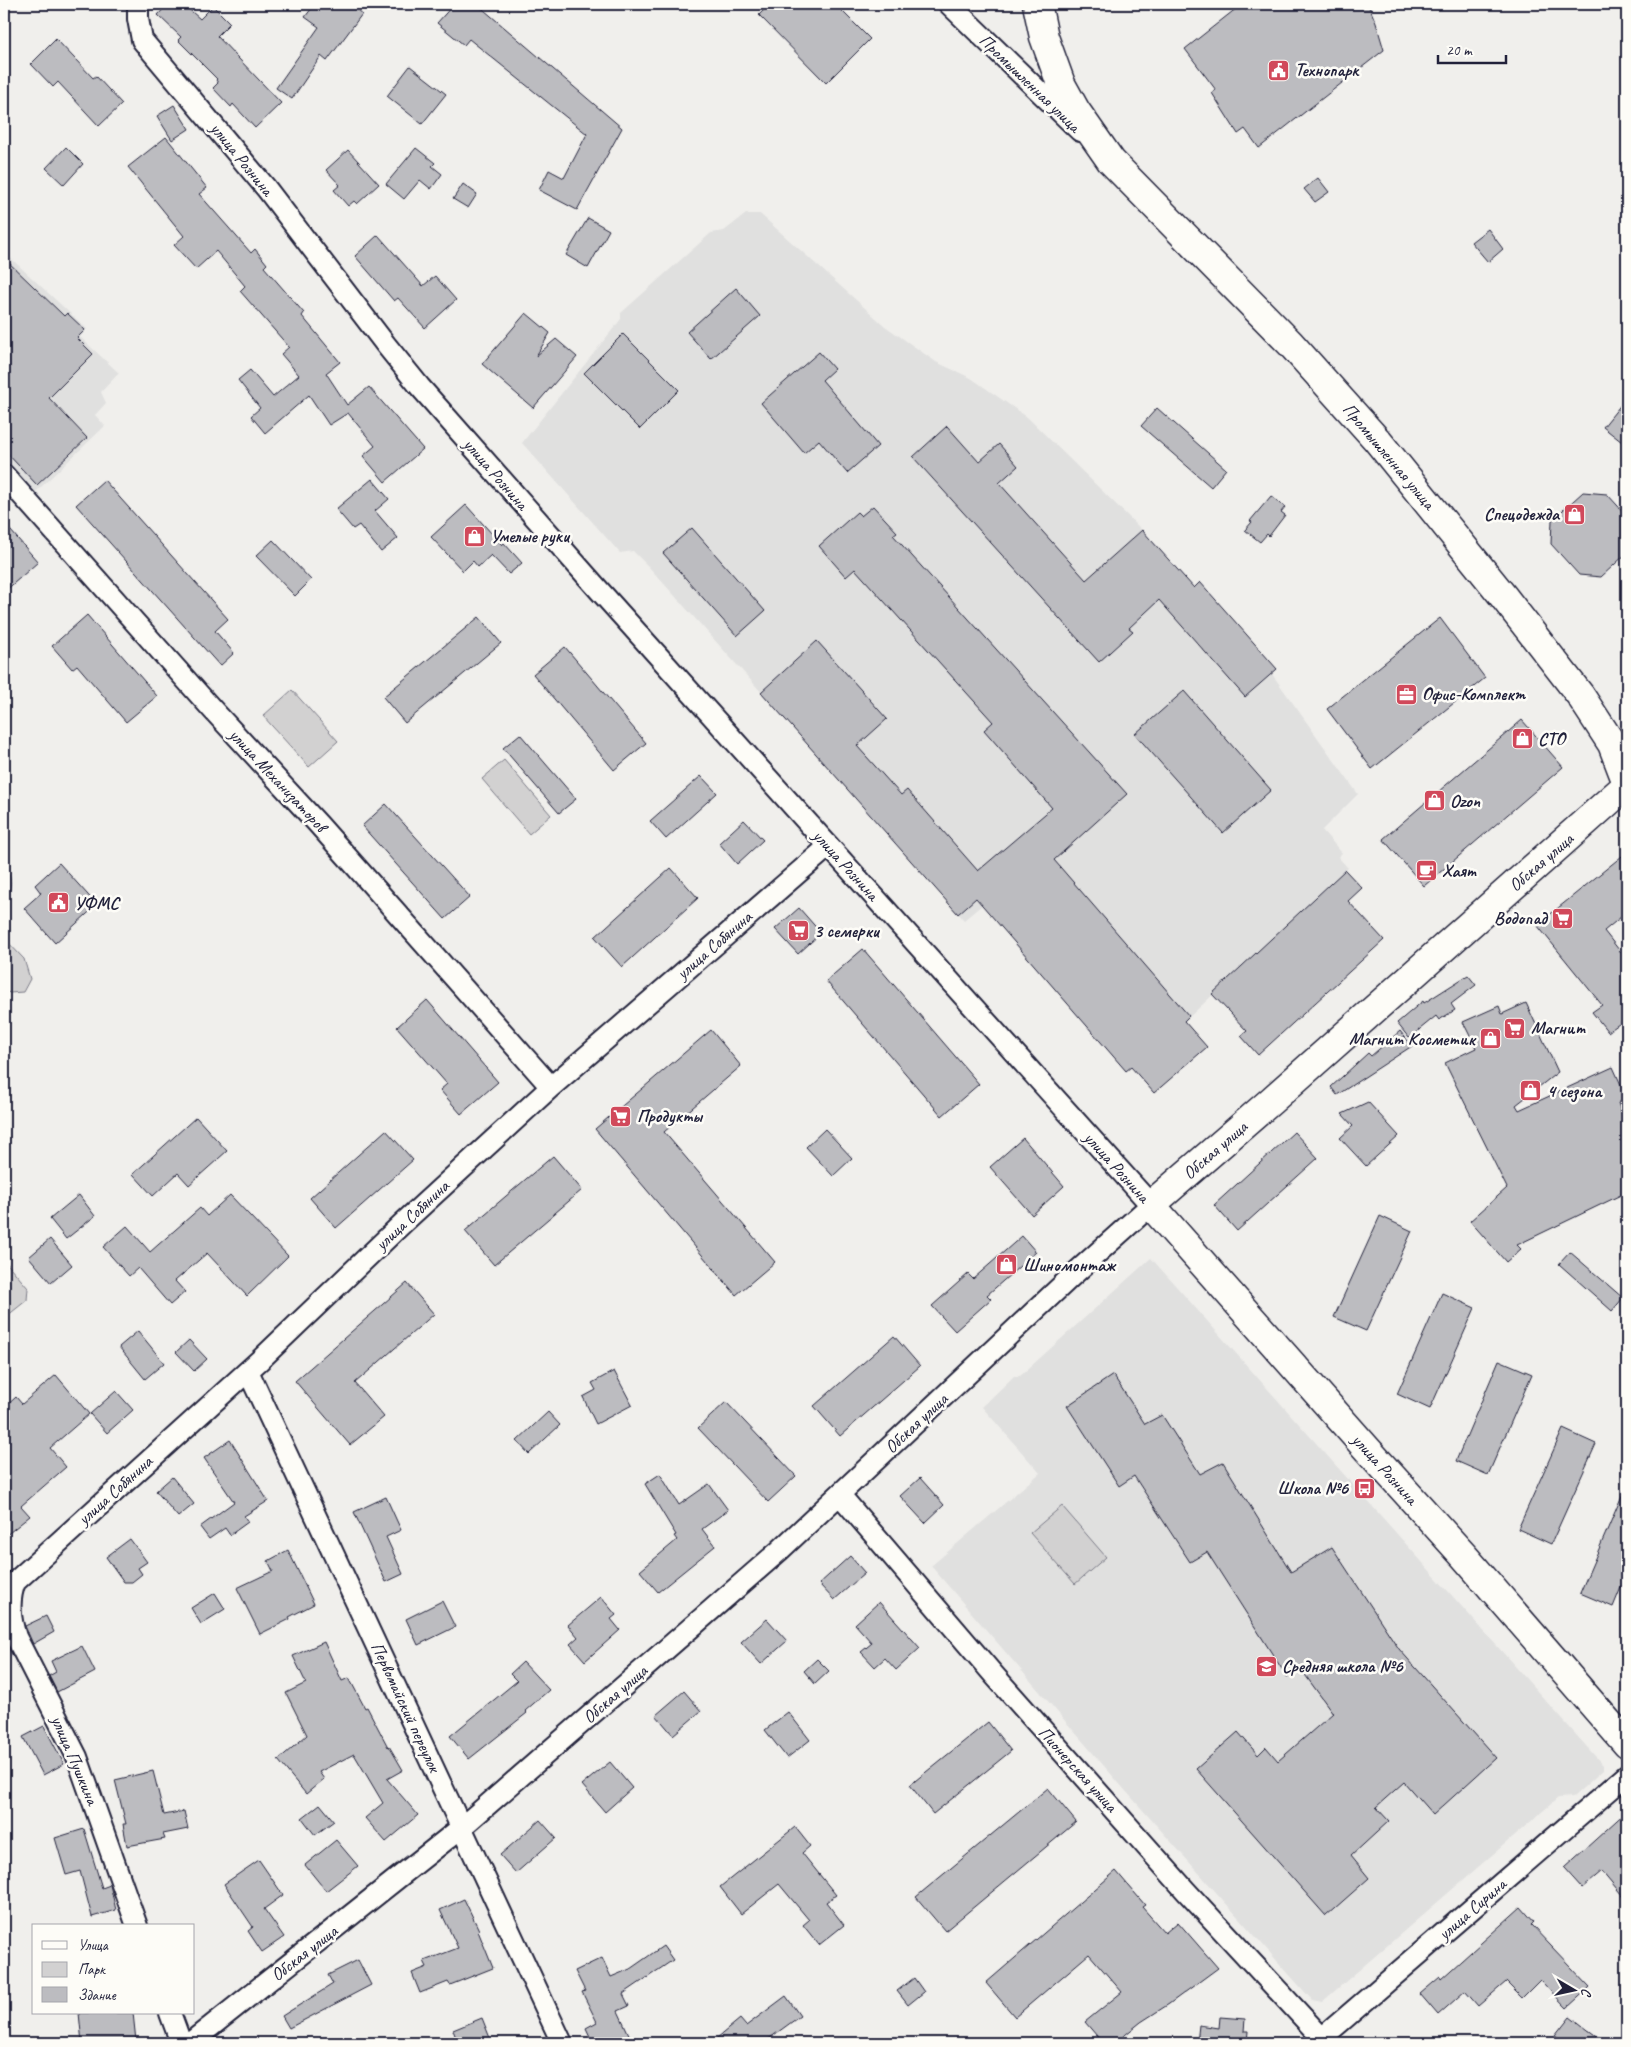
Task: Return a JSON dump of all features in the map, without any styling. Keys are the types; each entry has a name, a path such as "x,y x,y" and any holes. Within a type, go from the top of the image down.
{"main road":[{"name":"Промышленная улица","path":"1037,4 1044,37 1061,84 1076,111 1111,161 1290,343 1377,440 1580,695 1612,744 1627,784"},
{"name":"Обская улица","path":"1151,1205 1271,1101 1627,784"},
{"name":"улица Рознина","path":"1151,1205 1464,1556 1627,1744"}],"street":[{"name":"улица Рознина","path":"138,4 138,19 142,40 266,188 420,387 605,598 1151,1205"},
{"name":"Промышленная улица","path":"949,4 1111,161"},
{"name":"улица Механизаторов","path":"4,475 212,709 320,825 550,1087"},
{"name":"улица Собянина","path":"11,1598 15,1582 20,1575 248,1371 404,1222 550,1087 829,846"},
{"name":"Обская улица","path":"190,2043 462,1827 779,1551 1073,1275 1151,1205"},
{"name":"Первомайский переулок","path":"248,1371 562,2043"},
{"name":"Пионерская улица","path":"840,1495 1001,1682 1319,2041"},
{"name":"улица Пушкина","path":"11,1598 11,1623 16,1637 76,1757 136,1924"},
{"name":"улица Сирина","path":"1319,2041 1627,1775"},
{"path":"170,2014 181,2043"}],"shaded area":[{"path":"746,214 760,214 885,326 936,362 971,378 1027,417 1142,530 1193,588 1200,582 1277,669 1272,674 1358,794 1322,830 1342,853 1338,857 1348,868 1185,1021 1207,1047 1154,1093 1131,1067 1126,1071 982,905 964,920 648,566 633,551 620,553 522,443 621,319 621,313 711,233 724,231"},
{"path":"4,252 87,329 80,337 119,373 101,392 106,403 95,415 105,426 19,508 4,490"},
{"name":"Средняя школа №6","path":"1151,1258 1603,1765 1603,1770 1573,1797 1558,1798 1322,2002 1312,2000 1124,1789 931,1566 1040,1473 982,1407 1014,1376 1020,1376"}],"green space":[{"path":"292,690 338,741 309,767 263,716"},
{"path":"504,760 551,815 529,834 482,779"},
{"path":"4,868 8,872 11,881 4,906"},
{"path":"4,938 24,959 30,979 23,992 10,993 4,991"},
{"path":"4,1260 28,1288 27,1300 7,1316 4,1324"},
{"path":"1062,1506 1106,1557 1075,1584 1030,1533"}],"building":[{"path":"168,4 183,4 200,19 213,6 230,23 217,36 281,103 255,128 233,104 231,107 213,88 218,83 217,79 178,40 181,37 158,15"},
{"path":"315,4 349,4 362,14 327,61 321,56 292,99 276,88 319,27 305,17"},
{"path":"454,4 477,4 622,128 577,210 539,190 549,170 564,178 587,134 469,39 464,45 437,23"},
{"path":"770,4 835,4 870,39 826,83 759,15"},
{"name":"Технопарк","path":"1242,4 1368,4 1384,50 1259,148 1245,129 1238,134 1212,93 1216,90 1185,49"},
{"path":"56,39 93,78 96,76 122,104 99,126 58,82 53,87 31,64"},
{"path":"410,66 446,94 422,124 387,96"},
{"path":"174,105 189,129 172,140 157,116"},
{"path":"166,137 207,188 199,194 251,253 255,249 267,264 264,267 304,313 302,316 340,362 326,373 347,405 369,387 423,449 385,482 363,456 375,446 348,413 329,425 309,395 265,433 251,416 260,408 238,380 250,370 273,397 299,375 281,354 289,347 240,291 245,286 216,251 196,269 174,245 184,236 128,167"},
{"path":"66,147 83,164 64,185 46,168"},
{"path":"416,148 435,163 432,166 442,174 431,189 420,180 404,199 386,184"},
{"path":"348,150 379,184 357,204 354,201 348,206 334,190 340,185 326,170"},
{"path":"1318,178 1329,192 1315,202 1304,189"},
{"path":"463,184 477,194 468,208 453,199"},
{"path":"588,218 609,230 588,268 566,255"},
{"path":"1488,229 1503,249 1488,262 1471,242"},
{"path":"378,235 423,286 435,276 456,300 425,328 398,298 394,301 355,256"},
{"path":"4,258 64,316 67,313 85,330 77,338 93,354 49,398 87,438 37,485 4,450"},
{"path":"736,288 760,316 711,359 687,332"},
{"path":"526,313 550,333 536,356 556,339 577,357 533,408 482,364"},
{"path":"623,334 679,390 640,429 584,373"},
{"path":"819,352 834,369 822,380 878,446 847,473 819,440 804,453 761,403"},
{"path":"1627,397 1627,446 1603,427"},
{"path":"1157,408 1226,469 1211,487 1141,426"},
{"path":"947,426 979,462 999,444 1018,466 999,483 1086,580 1142,530 1194,588 1200,582 1277,669 1245,697 1159,600 1129,628 1133,631 1099,662 913,457"},
{"path":"372,479 389,499 375,511 398,538 381,552 359,525 353,529 336,509"},
{"path":"104,480 228,619 215,631 234,653 220,666 76,505"},
{"path":"1583,492 1607,494 1627,516 1627,553 1601,577 1579,575 1551,544 1552,520"},
{"path":"1271,496 1285,507 1281,512 1285,515 1269,536 1267,534 1260,542 1245,530"},
{"path":"466,505 502,545 504,543 522,563 509,574 491,555 478,567 473,561 463,571 431,537"},
{"path":"873,506 897,532 893,535 1127,794 1054,860 1189,1016 1184,1021 1207,1047 1154,1093 1131,1067 1126,1071 976,898 958,914 761,692 817,641 887,719 857,746 901,795 907,790 978,871 1052,808 984,730 993,722 855,569 846,577 819,546 857,512 861,516"},
{"path":"4,523 38,562 4,592"},
{"path":"692,528 765,611 737,636 663,553"},
{"path":"273,540 311,580 295,596 256,556"},
{"path":"87,615 157,696 126,722 77,665 72,669 52,646"},
{"path":"479,617 501,643 405,723 383,697"},
{"name":"Офис-Комплект","path":"1440,618 1485,678 1372,769 1327,709"},
{"path":"565,647 646,743 614,770 533,674"},
{"path":"1184,691 1271,790 1223,833 1135,734"},
{"path":"1522,720 1563,767 1424,886 1383,839"},
{"path":"520,734 576,799 559,813 503,748"},
{"path":"701,776 717,793 666,839 650,821"},
{"path":"386,804 470,897 445,919 362,826"},
{"path":"744,820 763,840 737,864 719,843"},
{"path":"1627,852 1627,912 1604,931 1627,960 1627,1018 1608,1032 1592,1012 1602,1005 1537,925"},
{"path":"59,863 97,905 55,943 24,908 41,893 35,885"},
{"path":"671,868 698,898 622,967 595,937"},
{"path":"1345,870 1362,888 1348,901 1384,940 1258,1055 1241,1036 1247,1031 1212,994"},
{"name":"3 семерки","path":"799,908 821,933 798,954 775,929"},
{"path":"863,949 979,1084 942,1116 826,981"},
{"path":"1468,975 1476,985 1451,1004 1455,1010 1439,1020 1436,1016 1409,1038 1397,1023 1423,1001 1424,1003"},
{"path":"427,1000 498,1082 461,1114 440,1090 447,1084 397,1027"},
{"path":"1526,1003 1558,1072 1516,1105 1519,1110 1613,1067 1627,1098 1618,1103 1627,1128 1627,1192 1517,1245 1521,1249 1506,1262 1470,1221 1507,1188 1445,1063 1476,1048 1463,1022 1499,1006 1502,1014"},
{"path":"711,1030 741,1066 664,1132 775,1262 736,1295 595,1129"},
{"path":"1400,1031 1412,1046 1337,1095 1331,1087 1368,1053 1371,1056"},
{"path":"1368,1102 1399,1136 1366,1166 1340,1138 1353,1126 1342,1114"},
{"path":"196,1117 227,1151 189,1185 178,1173 153,1196 133,1174"},
{"path":"825,1129 852,1158 833,1176 806,1147"},
{"path":"386,1130 413,1160 336,1228 310,1198"},
{"path":"1294,1132 1318,1158 1237,1231 1214,1205"},
{"path":"1023,1138 1064,1186 1032,1215 990,1167"},
{"path":"553,1156 582,1190 494,1265 465,1231"},
{"path":"79,1195 95,1216 66,1239 50,1219"},
{"path":"230,1195 288,1256 247,1296 207,1253 175,1281 185,1292 170,1305 138,1268 129,1276 103,1247 127,1226 150,1252 200,1208 207,1216"},
{"path":"1380,1216 1412,1231 1366,1331 1334,1317"},
{"path":"1022,1236 1036,1252 987,1295 991,1299 955,1331 932,1306 968,1274 973,1279"},
{"path":"50,1239 72,1265 51,1283 29,1257"},
{"path":"1570,1252 1623,1298 1612,1311 1559,1264"},
{"path":"407,1283 434,1314 355,1383 384,1417 350,1445 295,1381"},
{"path":"1442,1293 1475,1308 1430,1409 1397,1394"},
{"path":"138,1331 164,1363 145,1379 119,1347"},
{"path":"894,1336 920,1366 840,1436 814,1406"},
{"path":"189,1340 207,1359 194,1371 176,1352"},
{"path":"1499,1360 1532,1374 1488,1475 1456,1461"},
{"path":"614,1371 632,1405 596,1424 583,1397 596,1390 592,1383"},
{"path":"56,1375 89,1414 50,1448 66,1467 21,1506 30,1516 4,1537 4,1408 16,1397 22,1404"},
{"path":"1113,1375 1145,1424 1162,1415 1200,1474 1223,1462 1291,1572 1332,1547 1399,1649 1496,1758 1433,1815 1404,1782 1376,1807 1389,1821 1351,1856 1369,1878 1326,1916 1196,1769 1238,1732 1258,1755 1266,1747 1278,1761 1333,1713 1300,1668 1287,1677 1207,1552 1190,1562 1134,1476 1119,1486 1067,1406"},
{"path":"116,1391 133,1410 107,1433 90,1414"},
{"path":"726,1402 796,1476 768,1502 698,1428"},
{"path":"548,1412 560,1425 529,1454 517,1441"},
{"path":"1563,1429 1596,1444 1551,1544 1518,1529"},
{"path":"230,1440 268,1501 244,1516 248,1522 230,1535 225,1528 209,1539 200,1527 234,1502 204,1458"},
{"path":"660,1474 679,1505 709,1484 728,1510 702,1529 715,1546 658,1592 640,1571 677,1540 674,1536 676,1535 645,1484"},
{"path":"172,1477 194,1504 178,1517 156,1491"},
{"path":"920,1478 944,1505 925,1523 900,1496"},
{"path":"1627,1484 1627,1573 1613,1607 1580,1593"},
{"path":"386,1497 401,1530 386,1537 403,1574 386,1582 354,1512"},
{"path":"130,1539 147,1562 138,1568 142,1574 132,1582 124,1582 106,1557"},
{"path":"288,1550 314,1604 260,1634 237,1588 273,1571 268,1561"},
{"path":"850,1556 865,1573 834,1600 819,1584"},
{"path":"215,1593 225,1609 201,1624 191,1608"},
{"path":"601,1597 616,1615 611,1619 620,1630 585,1661 570,1644 578,1637 568,1625"},
{"path":"442,1601 455,1627 418,1645 406,1619"},
{"path":"879,1602 920,1648 896,1670 885,1658 875,1667 861,1652 872,1643 855,1624"},
{"path":"46,1616 54,1632 33,1644 25,1626"},
{"path":"767,1619 787,1641 761,1664 741,1642"},
{"path":"324,1642 342,1681 349,1678 403,1770 387,1779 418,1815 386,1842 365,1818 383,1803 354,1754 319,1772 324,1779 306,1794 278,1760 307,1735 286,1693 306,1683 293,1656"},
{"path":"82,1646 95,1672 57,1692 49,1676 56,1672 51,1661"},
{"path":"817,1659 829,1671 815,1684 804,1671"},
{"path":"523,1662 549,1690 525,1711 527,1713 469,1759 450,1736 517,1681 510,1674"},
{"path":"684,1691 701,1711 673,1735 656,1715"},
{"path":"788,1712 810,1740 787,1758 765,1730"},
{"path":"988,1722 1011,1751 933,1814 910,1785"},
{"path":"44,1726 64,1764 43,1775 23,1737"},
{"path":"610,1762 632,1788 605,1812 582,1785"},
{"path":"153,1771 164,1815 184,1811 188,1829 163,1834 165,1839 127,1846 123,1824 126,1824 115,1780"},
{"path":"1048,1788 1076,1822 945,1931 916,1897"},
{"path":"320,1804 334,1821 315,1835 302,1818"},
{"path":"1627,1811 1627,1901 1602,1871 1582,1888 1564,1868"},
{"path":"540,1820 556,1838 516,1873 500,1855"},
{"path":"795,1827 810,1846 802,1853 836,1895 826,1902 844,1925 819,1945 803,1925 809,1920 779,1884 741,1914 720,1887"},
{"path":"84,1829 102,1888 110,1885 116,1910 92,1917 80,1871 66,1875 55,1838"},
{"path":"336,1840 358,1866 326,1891 305,1865"},
{"path":"259,1860 283,1895 264,1909 284,1937 262,1952 248,1931 253,1927 224,1884"},
{"path":"1116,1871 1145,1905 1142,1907 1165,1933 1178,1922 1218,1968 1141,2022 1115,2043 1103,2043 1085,2022 1122,1992 1089,1954 1015,2017 986,1983"},
{"path":"464,1899 479,1930 493,1968 450,1985 448,1982 420,1993 412,1973 427,1967 424,1961 458,1948 440,1910"},
{"path":"1521,1907 1534,1922 1531,1925 1590,1987 1567,2008 1540,1980 1522,1998 1506,1982 1478,2006 1465,1991 1438,2015 1420,1994 1440,1977 1441,1979"},
{"path":"663,1946 673,1960 623,1994 629,2006 618,2011 633,2043 593,2043 586,2028 597,2022 582,1992 585,1991 575,1971 602,1958 611,1977 630,1969"},
{"path":"358,1960 371,1985 289,2028 282,2016 333,1984 328,1975"},
{"path":"914,1978 924,1992 908,2005 897,1991"},
{"path":"786,1996 800,2016 763,2043 711,2043 740,2019 746,2026"},
{"path":"79,2014 133,2014 136,2041 82,2043"},
{"path":"1570,2016 1605,2043 1566,2043 1555,2035"},
{"path":"1220,2017 1245,2019 1244,2031 1249,2031 1248,2043 1197,2043 1199,2025 1219,2028"},
{"path":"482,2018 492,2043 458,2043 453,2030"}],"place":[{"name":"Технопарк","path":"1279,70"},
{"name":"Спецодежда","path":"1575,514"},
{"name":"Умелые руки","path":"474,536"},
{"name":"Офис-Комплект","path":"1406,694"},
{"name":"СТО","path":"1522,739"},
{"name":"Ozon","path":"1434,801"},
{"name":"Хаят","path":"1426,871"},
{"name":"УФМС","path":"58,903"},
{"name":"Водопад","path":"1563,918"},
{"name":"3 семерки","path":"798,931"},
{"name":"Магнит","path":"1515,1028"},
{"name":"Магнит Косметик","path":"1491,1039"},
{"name":"4 сезона","path":"1531,1091"},
{"name":"Продукты","path":"621,1116"},
{"name":"Шиномонтаж","path":"1007,1265"},
{"name":"Школа №6","path":"1364,1488"},
{"name":"Средняя школа №6","path":"1266,1666"}]}
